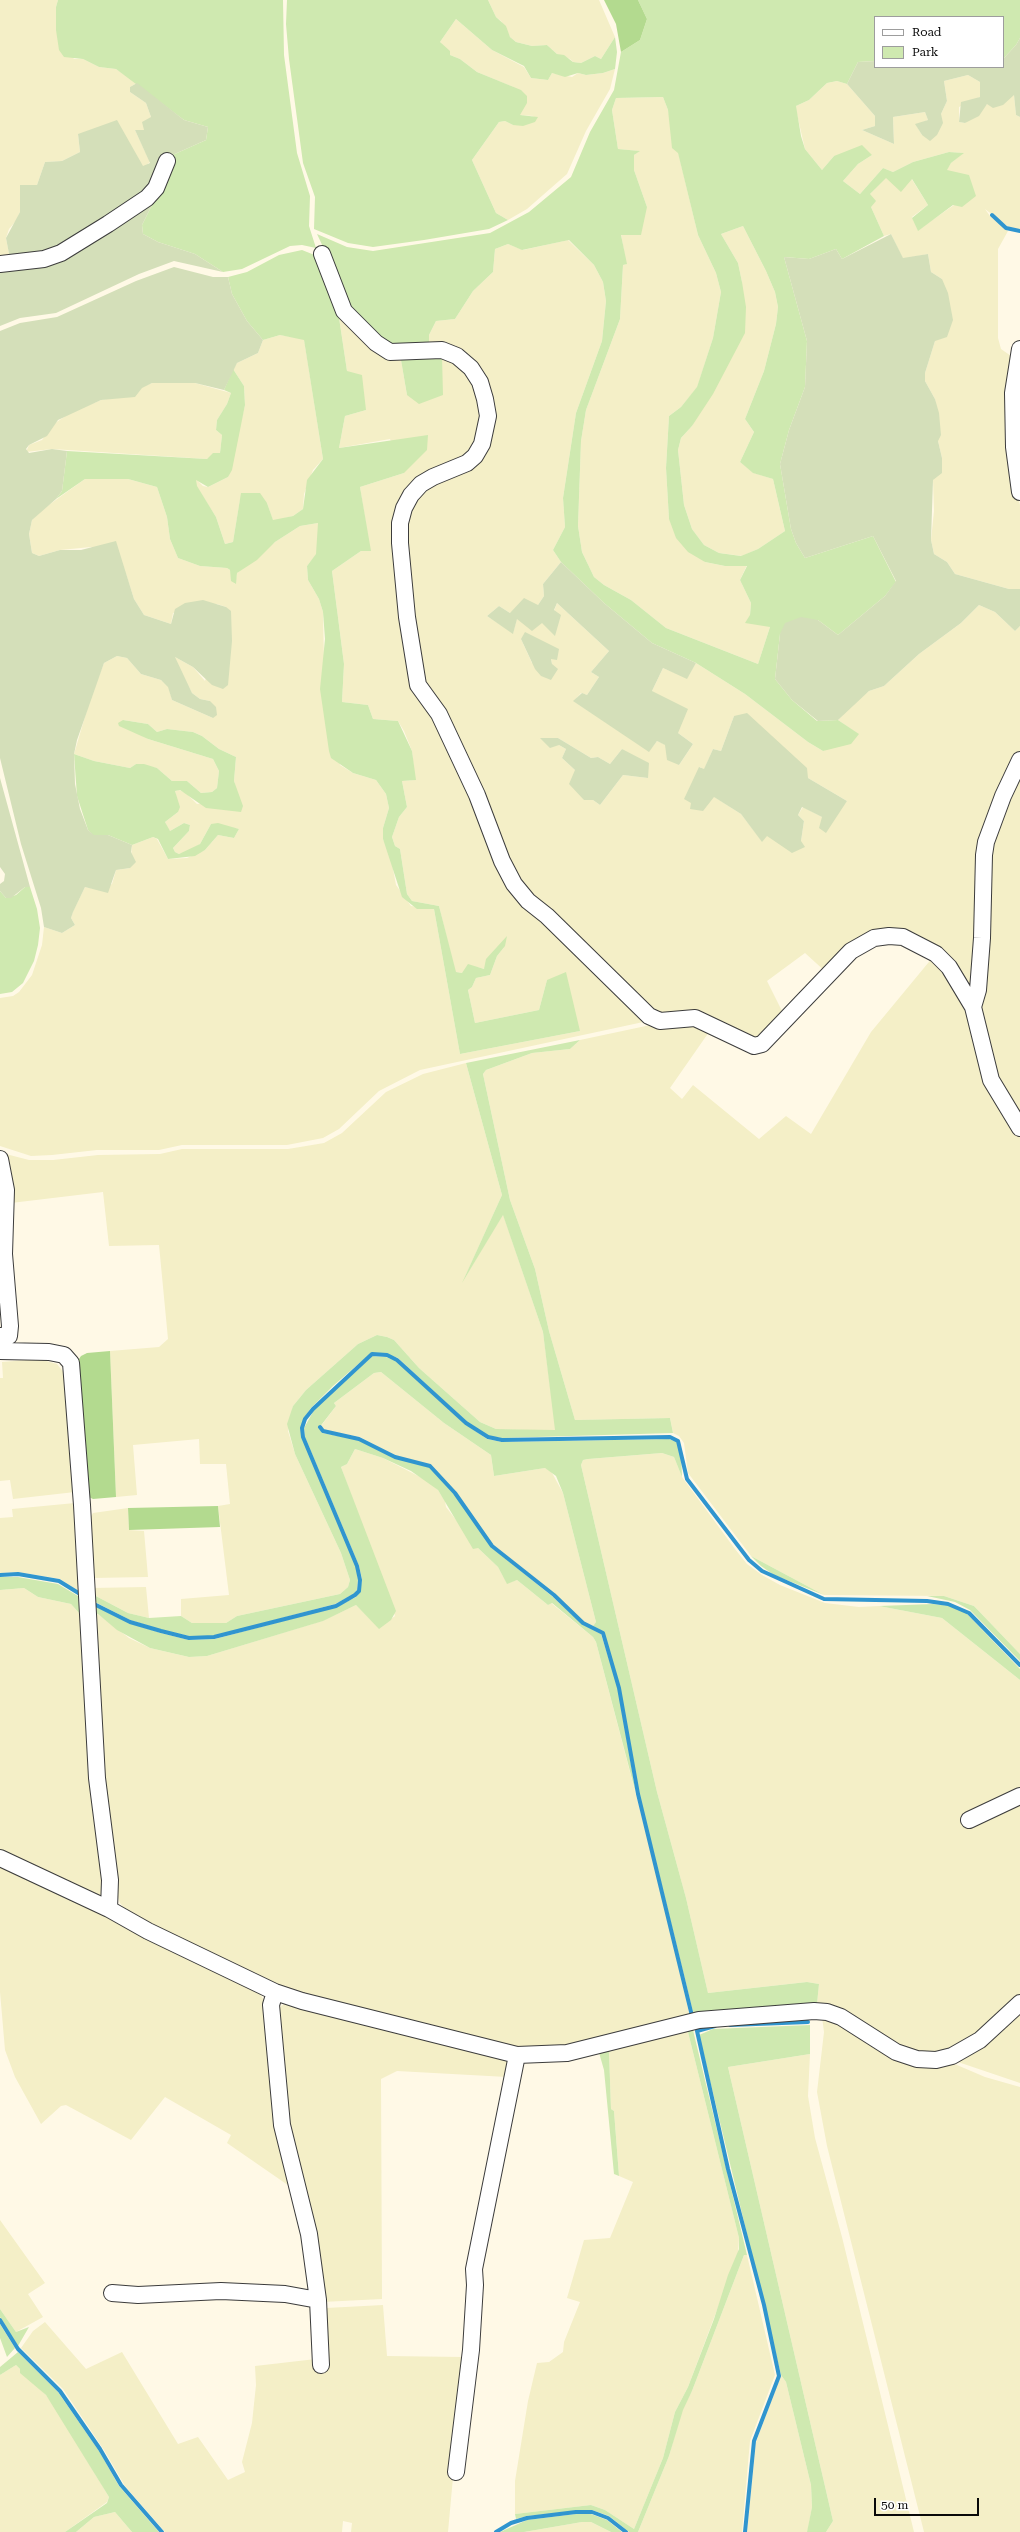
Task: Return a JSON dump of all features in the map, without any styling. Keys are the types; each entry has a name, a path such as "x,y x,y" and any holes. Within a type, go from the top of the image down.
{"street":[{"path":"0,264 44,258 61,253 147,198 156,188 167,161"},
{"path":"322,254 344,311 376,343 390,352 442,350 457,356 471,368 480,382 486,398 488,416 486,431 479,450 467,463 433,476 420,484 411,495 404,508 400,523 400,543 407,617 418,685 439,714 477,795 502,861 514,884 528,901 547,916 649,1016 660,1021 694,1018 754,1046 762,1044 851,951 874,938 889,936 903,937 936,954 949,967 973,1007 991,1080 1020,1128"},
{"path":"1020,349 1013,393 1014,447 1020,492"},
{"path":"973,1007 978,990 982,938 985,849 1001,801 1020,760"},
{"path":"0,1159 7,1198 4,1254 10,1326 10,1336 0,1336"},
{"path":"0,1351 49,1352 64,1355 70,1363 82,1505 96,1778 110,1880 109,1909"},
{"path":"969,1820 1020,1796"},
{"path":"0,1858 109,1909 148,1931 275,1992 302,2001 517,2055 567,2053 699,2020 814,2011 827,2012 841,2018 896,2052 917,2059 936,2060 952,2056 980,2040 1020,2003"},
{"path":"275,1992 271,2005 282,2125 309,2234 318,2300 321,2365"},
{"path":"456,2472 471,2350 475,2286 474,2269 517,2055"},
{"path":"112,2293 138,2296 221,2291 285,2294 318,2300"}],"shaded area":[{"path":"0,0 58,0 56,7 56,30 74,59 83,59 99,67 116,69 137,83 130,87 130,92 146,103 151,117 144,130 135,130 150,162 144,167 78,134 80,152 62,161 45,162 37,185 21,199 20,212 16,221 9,229 6,238 10,259 0,261"},
{"path":"488,0 599,0 615,37 601,59 595,56 581,63 573,62 570,59 557,54 547,45 532,46 516,42 510,37 501,21 496,17"},
{"path":"456,19 492,50 524,67 531,78 548,80 552,73 572,77 578,73 586,75 603,73 615,69 610,89 586,131 567,174 527,209 508,220 496,213 472,160 499,122 505,121 513,125 534,116 519,115 513,87 477,72 460,59 450,55 440,42"},
{"path":"968,75 980,82 980,97 959,107 959,122 965,123 987,104 1014,95 1016,115 1020,117 1020,230 1007,226 985,209 990,216 1008,231 998,249 998,338 1001,349 1014,358 1018,497 1020,505 1020,589 1009,589 955,574 947,562 934,554 931,540 934,511 933,480 942,458 938,441 935,399 925,381 925,373 935,341 942,279 931,272 928,254 903,259 891,234 884,236 871,207 870,194 886,177 911,178 928,205 912,217 918,230 954,205 946,170 951,163 963,153 949,152 913,162 893,172 883,168 860,194 843,181 858,164 872,155 834,156 822,170 805,149 796,110 796,106 809,100 827,83 837,81 847,84 875,116 875,126 862,130 894,144 893,117 925,112 928,120 916,125 922,135 941,114 947,101 944,81"},
{"path":"663,97 668,110 698,235 716,273 721,292 713,338 697,388 681,407 669,416 666,468 669,519 705,562 725,566 747,565 740,580 751,603 750,615 770,627 758,664 666,628 631,600 604,585 594,577 582,552 578,526 581,441 586,410 620,319 623,265 626,264 621,234 647,207 634,170 634,155 639,151 618,149 612,110 616,98"},
{"path":"743,226 766,271 775,292 778,307 776,324 764,371 745,419 754,432 740,462 754,473 773,479 785,531 758,549 742,556 719,553 704,545 692,529 684,505 678,450 681,438 692,426 742,282 738,263 721,234"},
{"path":"568,240 594,265 603,282 606,301 602,341 576,413 563,498 565,527 553,550 561,562 543,584 544,596 538,605 510,613 499,606 487,616 513,633 517,618 554,611 557,603 609,651 591,672 599,677 587,695 581,693 574,701 649,751 657,741 666,745 679,765 693,744 678,733 652,691 663,668 687,678 696,663 745,694 808,742 823,751 858,734 838,720 851,705 869,691 884,686 919,654 961,623 979,605 995,612 1015,631 1020,626 1020,753 1000,794 971,992 961,979 889,932 827,973 805,953 767,981 785,1017 760,1041 741,1037 661,1017 516,882 418,668 404,543 414,497 478,458 483,380 429,347 429,335 436,321 455,319 473,291 493,272 495,249 508,244 523,250","holes":["521,639 551,659 552,664 532,663","734,716 808,778 847,801 822,817 803,807 798,815 804,821 801,841 767,835 762,841 741,814 713,796 691,803 700,767 704,770 713,749 721,751","558,738 591,758 598,757 610,764 622,749 648,778 623,775 600,805 593,800 584,800 575,770 562,758 566,749 559,745"]},
{"path":"338,311 386,356 401,360 407,395 442,356 458,363 472,376 484,411 474,453 439,471 395,520 429,707 489,840 556,932 648,1021 420,1070 379,1091 339,1129 323,1138 287,1145 182,1145 159,1150 97,1150 31,1156 0,1146 0,998 13,996 19,992 32,975 42,945 44,927 62,933 75,925 71,918 85,887 95,889 112,884 116,870 130,868 132,845 153,837 157,839 168,859 187,858 205,850 218,835 234,838 239,829 211,824 200,844 190,851 179,854 175,852 173,848 189,831 190,825 184,823 170,831 168,829 165,822 178,812 175,791 179,790 186,793 197,804 238,797 234,781 236,757 219,749 202,736 193,732 167,729 157,732 148,724 123,720 132,730 148,739 213,759 219,771 217,788 212,792 201,793 187,781 172,781 157,768 136,764 130,768 94,761 74,754 91,696 104,663 117,656 127,658 141,674 161,680 169,687 172,700 213,718 210,701 200,699 192,693 175,661 175,657 193,667 205,681 226,607 217,604 173,613 171,624 144,615 134,599 126,574 91,547 60,550 39,556 32,553 29,534 32,520 39,512 85,479 128,479 157,487 167,517 170,539 178,558 200,566 227,568 230,570 235,584 237,573 275,542 300,526 318,523 318,546 316,555 307,566 308,580 319,599 323,612 324,662 340,765 353,773 376,780 386,794 389,808 383,828 383,839 391,858 396,885 411,906 434,909 460,1054 580,1031 547,980 539,1010 475,1023 468,990 472,987 476,978 490,975 497,956 505,946 484,969 477,967 462,973 455,972 439,906 412,901 407,894 400,849 395,846 392,837 399,817 407,807 402,781 415,780 412,751 404,731 398,721 373,719 368,705 342,702 344,664 332,571 361,551 370,551 360,487 404,473 390,439 339,448 345,416 366,410 347,371"},
{"path":"280,335 304,339 323,459 313,470 304,494 303,509 293,516 273,521 267,503 240,500 233,542 225,544 216,517 196,486 196,479 203,486 208,487 228,477 245,405 244,386 233,369 237,363 258,353 263,340"},
{"path":"152,383 195,383 231,393 227,404 217,420 216,430 222,435 220,453 207,459 52,449 26,452 29,445 42,440 55,423 70,413 101,400 137,393 142,387"},
{"path":"1020,771 1020,1123 1000,1085 981,1029 980,993 988,855"},
{"path":"933,957 956,983 1020,1134 1020,1654 974,1606 944,1596 824,1595 751,1556 688,1473 684,1443 679,1436 673,1433 670,1418 575,1420 549,1331 535,1269 510,1200 483,1074 486,1070 532,1053 570,1049 580,1040 660,1023 693,1022 709,1032 670,1088 682,1099 693,1085 759,1139 786,1116 811,1134 871,1032"},
{"path":"466,1063 502,1195 464,1279 503,1214 543,1332 556,1431 496,1429 480,1422 419,1368 394,1340 377,1335 358,1344 306,1390 293,1406 288,1431 295,1454 341,1553 350,1580 348,1587 340,1594 237,1616 226,1623 192,1623 181,1616 181,1599 229,1595 218,1506 230,1504 226,1464 200,1464 199,1439 133,1445 137,1495 116,1497 110,1351 159,1347 168,1339 159,1245 109,1246 103,1192 11,1203 2,1153 29,1160 53,1160 98,1155 160,1154 182,1149 288,1149 324,1143 342,1133 386,1092 423,1074"},
{"path":"39,1359 57,1364 64,1373 75,1492 13,1499 10,1480 0,1481 0,1378 3,1378 2,1362"},
{"path":"381,1372 444,1423 491,1455 494,1476 545,1468 551,1471 563,1493 596,1622 593,1626 583,1622 555,1594 493,1545 456,1493 431,1465 395,1456 360,1437 324,1430 321,1426 336,1406 334,1403 374,1373"},
{"path":"355,1449 383,1458 430,1482 438,1490 445,1501 446,1507 478,1548 498,1567 507,1583 517,1580 548,1605 551,1603 593,1637 596,1642 660,1887 690,2017 583,2044 516,2051 301,1997 142,1923 120,1903 116,1891 105,1817 90,1612 98,1614 129,1638 150,1648 189,1657 207,1656 322,1621 356,1605 379,1628 395,1616 341,1467 347,1464"},
{"path":"662,1453 674,1457 682,1477 735,1549 747,1564 762,1575 780,1585 825,1603 859,1607 879,1606 942,1618 1020,1680 1020,1995 969,2043 934,2054 901,2047 817,2004 819,1984 807,1982 708,1993 686,1898 657,1792 581,1465 583,1460 588,1459"},
{"path":"75,1503 81,1593 60,1579 18,1572 0,1573 0,1518 13,1517 12,1509"},
{"path":"128,1508 129,1530 144,1531 148,1577 93,1578 90,1518 93,1513"},
{"path":"146,1587 149,1618 128,1613 92,1594 92,1588"},
{"path":"24,1588 38,1597 71,1604 80,1614 103,1876 102,1893 100,1896 0,1854 0,1590"},
{"path":"0,1864 256,1990 260,1994 267,2005 295,2190 227,2143 231,2135 165,2097 131,2140 66,2105 61,2106 41,2124 15,2077 5,2050 0,1992"},
{"path":"288,2002 513,2058 507,2077 397,2071 381,2079 382,2299 322,2302 292,2153 278,2008"},
{"path":"1020,2007 1020,2083 958,2062"},
{"path":"822,2017 854,2030 950,2062 985,2077 1020,2087 1020,2532 924,2532 827,2146 817,2092 824,2032"},
{"path":"682,2031 688,2032 739,2238 738,2254 688,2387 675,2412 663,2458 634,2529 605,2510 591,2505 515,2514 515,2481 528,2401 537,2363 549,2362 563,2352 564,2342 580,2302 567,2298 584,2240 610,2238 633,2182 619,2176 614,2111 611,2109 609,2052 637,2040"},
{"path":"810,2054 808,2096 815,2138 842,2237 914,2532 826,2532 833,2521 728,2067"},
{"path":"0,2220 45,2283 28,2294 43,2317 16,2332 0,2309"},
{"path":"744,2255 747,2255 775,2375 750,2441 742,2532 638,2532 669,2456 682,2410 692,2391"},
{"path":"383,2305 387,2356 464,2357 448,2532 351,2532 352,2523 343,2521 342,2532 165,2532 125,2486 104,2450 63,2389 21,2348 33,2331 45,2322 86,2369 122,2352 178,2444 198,2437 228,2480 245,2472 242,2462 252,2423 256,2385 255,2366 316,2359 326,2308"},
{"path":"16,2365 46,2395 55,2407 109,2497 107,2502 65,2532 0,2532 0,2375"},
{"path":"781,2375 786,2382 811,2485 812,2507 808,2529 807,2532 747,2532 756,2442"},
{"path":"115,2512 132,2532 76,2532 94,2517"},
{"path":"582,2522 591,2522 611,2532 524,2532"}],"green space":[{"path":"58,0 283,0 284,55 297,153 310,196 309,226 316,248 302,245 290,246 242,269 223,272 195,254 158,242 143,234 142,225 152,205 149,200 168,157 206,140 208,127 184,120 116,69 99,67 83,59 64,57 59,50 56,30 56,7"},
{"path":"287,0 488,0 496,17 506,26 510,37 516,42 532,46 547,45 557,54 564,55 573,62 581,63 595,56 601,59 615,37 617,52 615,69 603,73 586,75 578,73 565,77 552,73 548,80 531,78 524,66 492,50 456,19 440,42 450,51 450,55 460,59 477,72 521,90 527,96 527,103 520,115 538,117 535,122 523,126 513,125 505,121 499,122 472,160 496,213 508,220 489,229 424,240 373,247 348,243 314,229 315,197 303,163 289,59 286,24"},
{"path":"604,0 638,0 647,19 640,40 621,52 616,24"},
{"path":"638,0 1020,0 1020,38 1016,45 1004,58 1004,16 874,16 874,61 858,62 847,84 837,81 827,83 809,100 796,106 801,136 805,149 822,170 834,156 862,145 872,155 858,164 843,181 860,194 883,168 893,172 913,162 949,152 964,153 951,163 947,170 969,175 976,196 962,207 953,205 918,231 912,218 928,205 912,179 901,192 886,178 870,194 876,201 871,207 884,236 842,259 836,249 809,259 784,257 807,341 805,387 789,430 780,464 791,529 796,543 805,558 873,536 896,582 885,596 838,635 818,620 780,634 775,679 792,700 817,721 838,720 859,734 851,744 823,751 808,742 745,694 696,663 652,643 604,603 561,562 553,550 565,527 563,498 576,413 602,341 606,301 603,282 594,265 569,240 522,250 508,244 495,249 493,272 473,291 455,319 436,321 429,335 429,347 391,348 358,322 317,234 347,247 373,251 490,233 529,212 571,177 590,132 614,90 621,52 640,40 647,19","holes":["663,97 668,110 672,148 678,153 698,235 716,273 721,292 713,338 697,387 681,407 669,416 666,468 669,519 676,538 688,552 705,562 725,566 747,566 740,580 751,603 750,615 745,623 770,627 758,664 666,628 631,600 604,585 594,577 582,552 578,526 581,441 586,410 620,319 623,265 627,264 621,235 641,235 647,207 634,170 634,155 640,151 618,149 612,110 616,98","743,226 775,292 778,307 776,324 764,371 745,419 754,432 740,462 753,473 773,479 785,531 758,549 741,556 719,553 704,545 692,529 684,505 678,450 681,438 692,426 713,394 745,333 746,307 738,263 721,234"]},
{"path":"1020,38 1020,117 1016,115 1014,95 1003,105 993,108 987,104 979,116 965,123 959,122 961,102 980,97 980,82 968,75 944,81 947,101 941,114 943,123 937,135 930,141 922,135 915,124 928,120 925,112 893,117 894,144 862,130 875,126 875,116 847,84 858,62 874,61 874,68 1004,68 1004,58 1016,45"},
{"path":"137,83 184,120 208,127 206,140 168,157 154,187 60,250 10,259 6,238 20,212 20,185 37,185 45,162 62,161 80,152 78,134 117,120 143,166 150,163 135,130 144,130 142,122 151,117 146,103 130,92 130,87"},
{"path":"149,200 152,205 142,225 143,234 158,242 195,254 223,272 174,261 139,274 56,313 20,318 0,326 0,266 41,261"},
{"path":"891,234 903,258 928,254 931,272 942,279 948,293 953,320 947,337 935,341 925,373 925,381 935,399 939,413 941,435 938,441 942,458 942,473 933,480 931,540 934,554 947,562 955,574 1009,589 1020,589 1020,626 1015,631 995,612 979,605 961,623 919,654 884,686 869,691 838,720 818,721 792,700 775,679 780,634 785,623 801,617 818,620 838,635 885,596 896,581 873,536 805,558 796,543 791,529 780,464 789,430 805,387 807,341 784,257 809,259 836,249 842,259"},
{"path":"302,250 317,256 338,311 347,371 362,375 366,410 345,416 339,448 428,435 427,450 404,473 360,487 371,551 361,551 332,571 344,664 342,702 368,705 373,719 398,721 412,751 416,780 402,781 407,807 399,817 392,837 395,846 400,849 407,894 412,901 439,906 456,972 462,973 468,964 484,969 486,959 507,936 505,946 497,956 490,975 476,978 472,987 468,990 475,1023 539,1010 547,980 566,972 580,1031 460,1054 434,909 417,909 402,897 383,839 383,828 389,808 386,794 376,780 353,773 331,758 329,751 320,689 325,639 323,612 319,599 308,580 307,566 316,554 318,523 300,526 275,542 257,560 237,573 236,584 231,581 230,570 227,568 200,566 178,558 170,539 167,517 157,487 128,479 85,479 56,499 62,491 67,451 207,459 213,453 220,453 222,435 216,430 217,420 227,404 231,393 224,390 233,369 244,386 245,405 232,470 228,477 208,487 196,480 197,486 216,517 225,544 233,542 241,493 260,493 267,503 273,520 293,516 303,509 307,480 323,459 304,340 280,335 263,340 247,321 232,294 228,277 247,272 279,255"},
{"path":"174,267 213,277 228,277 232,294 247,321 263,340 258,353 237,363 224,390 195,383 152,383 142,388 135,397 101,400 58,420 47,436 29,445 26,449 29,453 52,449 67,451 62,491 56,499 32,520 29,534 32,553 39,556 60,550 81,550 116,541 134,599 144,615 171,624 175,609 185,603 203,600 226,607 231,611 232,641 228,685 223,689 212,685 193,667 175,657 192,693 200,699 210,701 216,707 217,715 213,718 172,700 168,687 161,680 141,674 127,658 117,656 104,663 77,740 74,754 75,784 80,809 88,830 94,835 108,835 132,845 131,852 136,862 130,868 116,870 108,893 85,887 71,918 75,925 62,933 44,927 41,908 21,844 0,758 0,331 20,323 57,317 136,281"},
{"path":"442,356 443,395 419,404 407,395 401,360"},
{"path":"561,562 604,603 652,643 696,663 687,679 663,668 652,691 688,709 678,733 693,744 679,765 667,760 665,745 657,741 649,752 573,701 582,693 587,695 599,677 591,672 609,651 557,603 554,610 561,615 555,636 542,623 532,631 517,619 513,634 487,616 499,606 510,613 524,598 538,605 544,596 543,584"},
{"path":"525,632 559,649 557,660 551,659 552,664 558,669 551,680 541,676 535,669 521,639"},
{"path":"747,713 807,768 808,778 847,801 826,833 819,828 822,817 802,807 798,815 804,821 801,841 805,847 792,853 767,836 762,842 741,814 714,797 703,811 690,809 691,803 684,799 699,767 704,769 713,749 721,751 734,716"},
{"path":"123,720 148,724 157,732 167,729 193,732 202,736 219,749 236,757 234,781 243,806 241,812 206,808 180,790 175,791 180,807 178,812 165,822 170,831 184,823 190,825 189,831 173,848 175,852 179,854 200,844 211,824 218,823 239,829 234,838 218,835 205,850 195,856 168,859 158,839 153,837 132,845 108,835 93,835 88,830 77,796 74,754 94,761 130,768 136,764 144,764 157,768 172,781 187,781 201,793 212,792 217,788 219,771 213,759 148,739 119,726 118,723"},
{"path":"540,738 558,738 591,758 598,757 610,764 622,749 649,763 648,778 623,775 600,805 593,800 584,800 569,784 575,770 562,758 566,749 559,745 550,748"},
{"path":"0,778 30,887 25,887 11,898 6,898 0,891 0,884 4,881 5,874 0,867"},
{"path":"25,887 30,887 37,909 40,928 38,945 34,961 23,983 12,992 0,994 0,891 6,898 16,895"},
{"path":"580,1040 570,1049 532,1053 486,1070 483,1074 510,1200 535,1269 549,1331 575,1420 670,1418 673,1433 502,1438 488,1436 467,1422 398,1358 387,1354 371,1353 333,1386 311,1408 304,1418 301,1428 302,1438 356,1567 358,1579 357,1590 354,1594 335,1604 214,1636 189,1636 162,1630 130,1620 93,1601 92,1594 128,1613 149,1618 181,1616 192,1623 226,1623 237,1616 340,1594 348,1587 350,1580 341,1553 295,1454 287,1424 293,1406 306,1390 358,1344 377,1335 394,1340 419,1368 480,1422 496,1429 555,1430 543,1332 503,1215 462,1283 502,1195 466,1063"},
{"path":"110,1351 116,1497 93,1499 87,1496 77,1362 81,1356 87,1353"},
{"path":"372,1356 386,1357 396,1361 465,1424 487,1439 502,1442 669,1439 677,1442 681,1451 682,1477 674,1457 662,1453 588,1459 583,1460 581,1465 657,1792 686,1898 708,1993 807,1982 819,1984 817,2004 694,2016 639,1793 620,1688 604,1632 593,1626 596,1622 563,1493 556,1476 545,1468 494,1476 491,1455 444,1423 381,1372 374,1373 334,1403 336,1406 319,1428 322,1433 359,1440 394,1458 429,1467 454,1494 491,1547 553,1597 582,1624 601,1634 618,1688 636,1794 596,1642 593,1637 552,1603 548,1605 517,1580 507,1584 498,1567 478,1548 473,1549 438,1490 411,1471 383,1458 355,1449 347,1464 341,1467 396,1611 391,1620 379,1629 356,1605 323,1621 207,1656 189,1657 150,1648 117,1630 98,1614 90,1612 89,1603 129,1623 161,1633 189,1640 215,1639 336,1607 356,1597 360,1591 362,1579 359,1566 305,1437 304,1428 314,1410"},
{"path":"218,1506 220,1527 129,1530 128,1508"},
{"path":"751,1556 824,1595 774,1575 761,1566"},
{"path":"0,1577 18,1577 58,1584 78,1596 80,1614 71,1604 38,1597 24,1588 0,1590"},
{"path":"927,1596 944,1596 974,1606 1020,1654 1020,1661 970,1610 955,1602"},
{"path":"933,1604 951,1606 966,1613 1020,1669 1020,1680 942,1618 879,1606"},
{"path":"811,2013 811,2019 711,2023 693,2030 747,2255 744,2255 692,2391 683,2410 669,2456 638,2532 629,2532 609,2516 592,2510 527,2516 516,2519 515,2514 591,2505 605,2510 634,2529 663,2458 675,2412 688,2387 714,2319 728,2275 739,2249 739,2238 688,2032 682,2031 637,2040 609,2052 611,2109 614,2111 619,2176 614,2174 604,2070 598,2049 702,2021"},
{"path":"810,2025 810,2054 728,2067 833,2521 826,2532 807,2532 812,2507 811,2485 786,2382 781,2375 699,2035 713,2029"},
{"path":"0,2309 16,2332 29,2327 18,2346 0,2317"},
{"path":"0,2324 15,2348 7,2357 0,2338"},
{"path":"18,2352 58,2392 99,2451 119,2486 159,2532 132,2532 115,2512 94,2517 76,2532 65,2532 107,2503 109,2497 46,2395 20,2373 20,2369 16,2365 0,2375 0,2367"},
{"path":"576,2514 591,2514 607,2520 622,2532 611,2532 591,2522 582,2522 524,2532 500,2532 527,2520"}],"waterway":[{"path":"992,215 1006,228 1020,231"},
{"path":"92,1603 130,1622 189,1638 214,1637 336,1606 355,1595 359,1591 360,1580 357,1566 303,1437 302,1428 305,1419 313,1409 372,1354 387,1355 397,1360 466,1423 488,1437 502,1440 670,1437 678,1441 687,1479 749,1560 762,1571 824,1599 927,1601 948,1604 969,1613 1020,1665"},
{"path":"320,1427 323,1431 359,1439 395,1457 430,1466 455,1493 492,1546 554,1595 583,1623 603,1633 619,1688 638,1794 692,2016"},
{"path":"0,1575 18,1574 59,1581 80,1594"},
{"path":"730,2025 808,2022"},
{"path":"715,2026 697,2031 728,2169 764,2305 779,2376 754,2441 745,2532"},
{"path":"0,2320 18,2349 60,2391 100,2449 121,2485 162,2532"},
{"path":"496,2532 511,2523 527,2518 576,2512 592,2512 608,2518 626,2532"}]}
